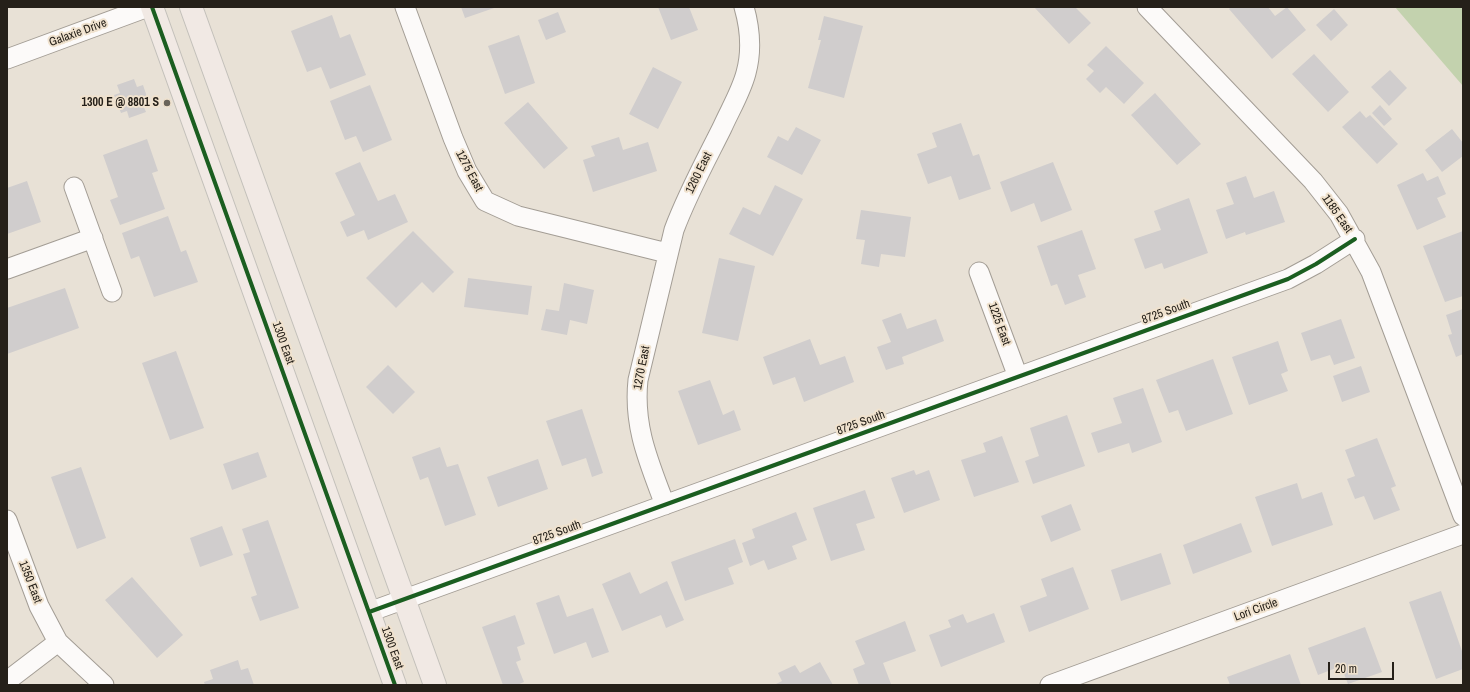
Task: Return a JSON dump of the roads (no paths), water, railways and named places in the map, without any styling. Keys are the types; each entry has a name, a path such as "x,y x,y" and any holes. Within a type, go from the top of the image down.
{"main road":[{"name":"1300 East","path":"152,7 395,685"},
{"path":"191,7 403,600 435,685"}],"street":[{"name":"Galaxie Drive","path":"7,59 148,7"},
{"name":"1275 East","path":"405,7 453,138 467,171 485,201 518,216 667,253"},
{"name":"1260 East","path":"667,253 683,207 738,96 746,72 750,47 748,22 744,7"},
{"name":"1185 East","path":"1147,7 1313,181 1339,214 1355,239 1371,272 1463,516"},
{"path":"74,187 112,292"},
{"path":"7,269 93,238"},
{"name":"8725 South","path":"369,612 1288,278 1316,264 1355,239"},
{"name":"1270 East","path":"665,505 642,443 636,401 638,380 667,253"},
{"name":"1225 East","path":"979,272 1018,377"},
{"name":"1350 East","path":"7,520 39,606 58,642 104,685"},
{"name":"Lori Circle","path":"1050,685 1463,534"},
{"path":"7,681 58,642"}],"place":[{"name":"1300 E @ 8801 S","path":"167,103"}]}
